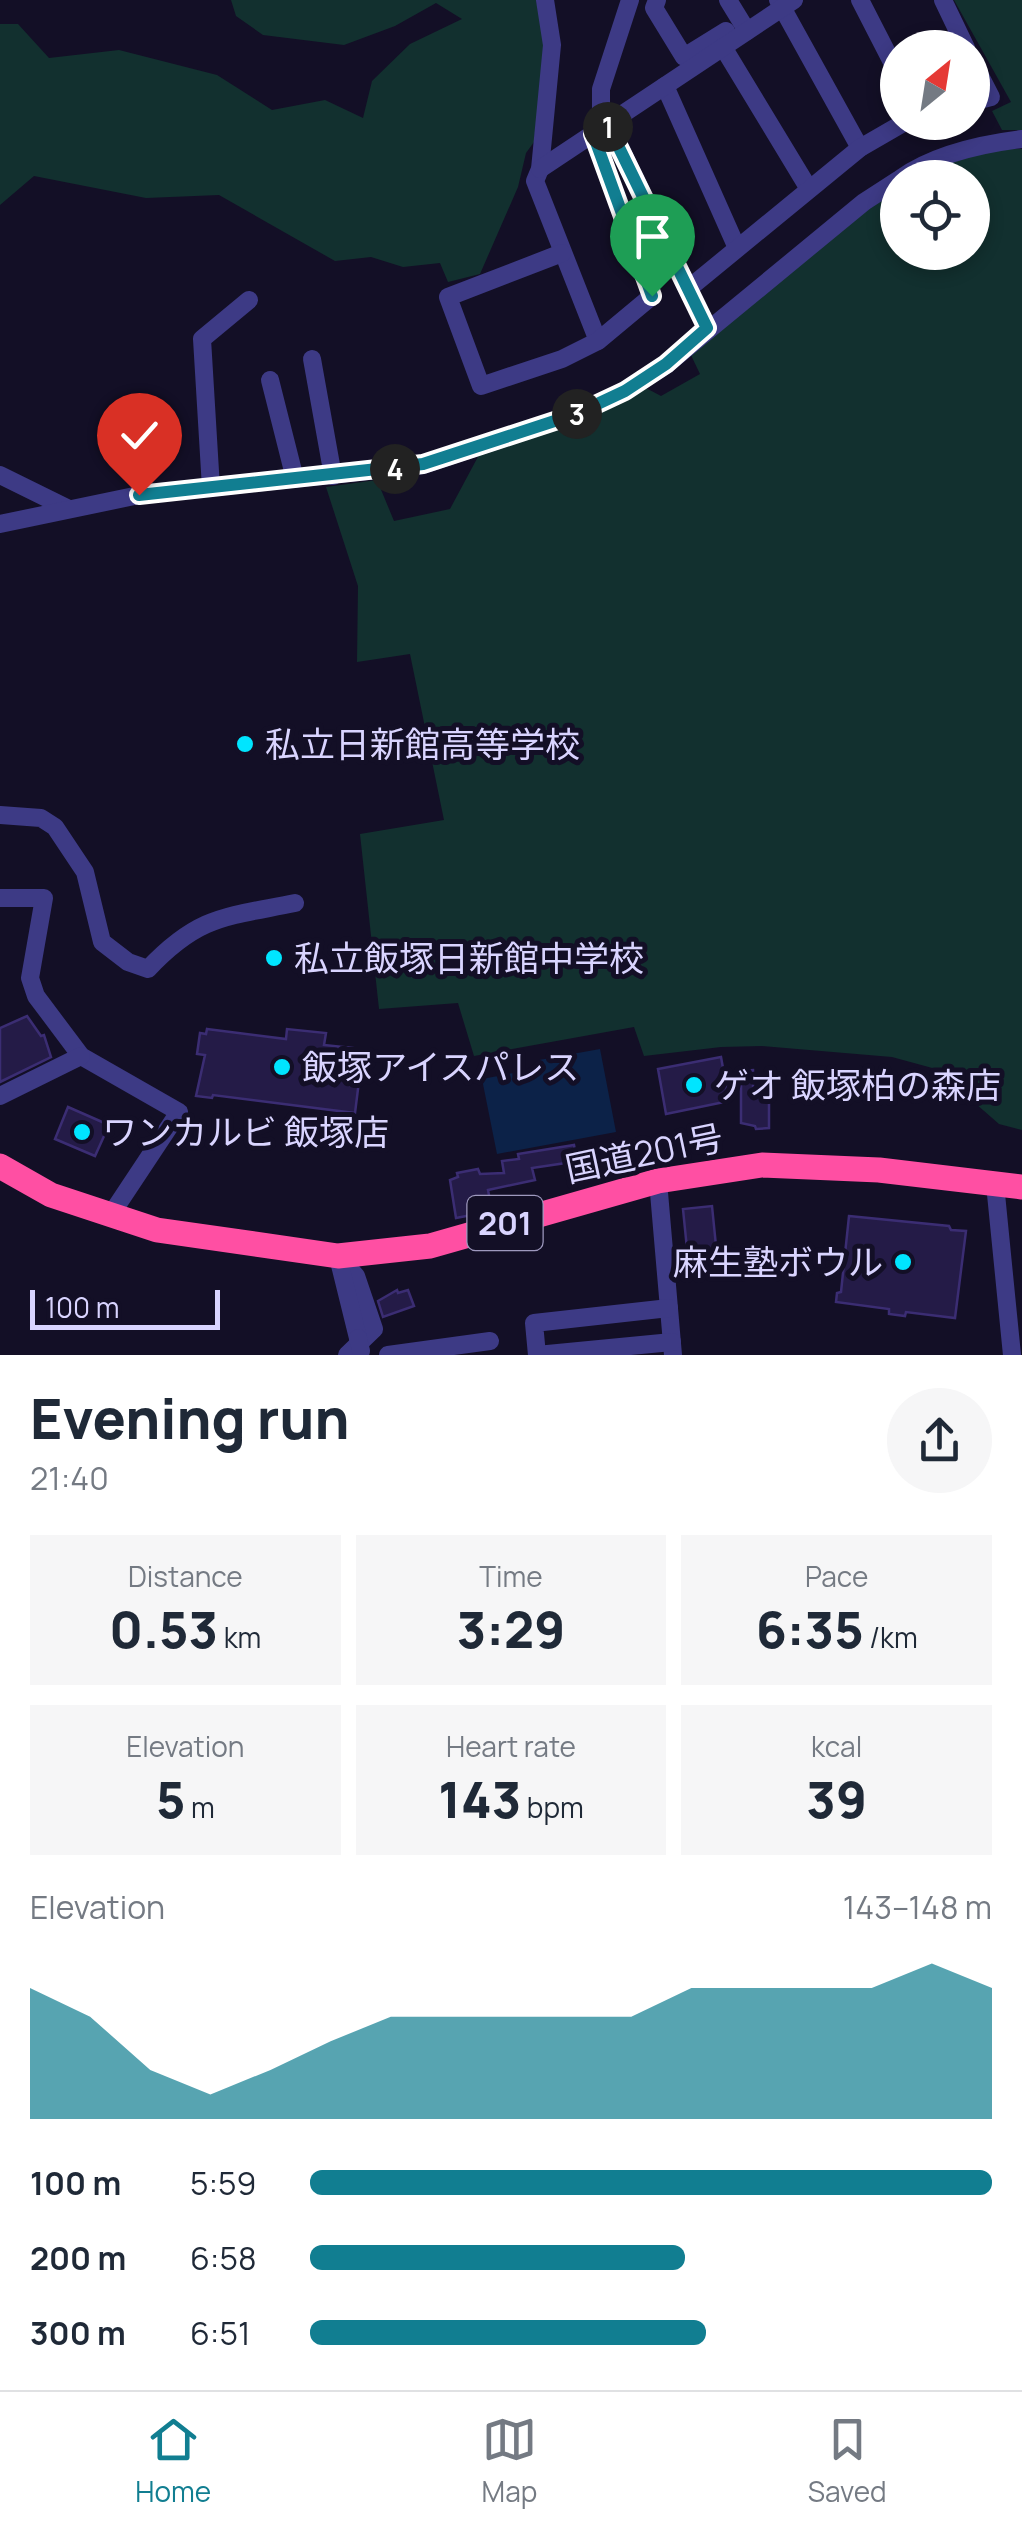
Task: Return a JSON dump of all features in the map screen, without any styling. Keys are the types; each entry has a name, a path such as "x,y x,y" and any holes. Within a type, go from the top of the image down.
{"highway":[{"name":"国道201号","path":"0,1166 51,1195 157,1230 338,1256 430,1246 658,1181 762,1165 879,1170 1022,1187"}],"street":[{"path":"544,0 552,46 540,169 535,181 598,340"},
{"path":"562,253 448,297 482,386 562,358 598,340 652,296 600,130 601,89 630,0"},
{"path":"657,0 654,8 684,57 788,2 860,148"},
{"path":"728,0 744,26"},
{"path":"860,0 880,39"},
{"path":"943,0 957,30"},
{"path":"540,169 723,47 744,26"},
{"path":"723,47 809,189"},
{"path":"666,86 737,248"},
{"path":"600,130 707,328"},
{"path":"688,289 860,148 880,136"},
{"path":"935,160 964,149 1022,139"},
{"path":"0,524 139,495 423,464 576,414 625,391 666,364 880,191"},
{"path":"211,488 202,339 249,300"},
{"path":"312,359 333,476"},
{"path":"270,380 295,479"},
{"path":"0,475 67,508"},
{"path":"0,815 41,818 55,827 85,872 102,942 128,962 148,970 174,942 203,924 295,903"},
{"path":"0,898 44,898 30,978 36,996 80,1056 179,1112 110,1216"},
{"path":"0,1096 80,1056"},
{"path":"658,1181 669,1308 672,1348 537,1355 534,1323 669,1308"},
{"path":"996,1184 1016,1325 1012,1355"},
{"path":"338,1256 356,1350"},
{"path":"388,1355 490,1341"}],"green space":[{"path":"231,0 536,0 545,42 534,142 526,153 518,187 480,274 448,282 440,263 403,267 371,257 335,261 219,195 146,198 34,176 0,205 0,24 18,24 49,58 119,50 217,75 272,110 325,100 363,118 372,81 410,44 462,19 436,3 395,26 344,45 263,35 236,16"},
{"path":"954,0 1022,0 1022,130 1002,130 992,111 1011,102 990,64 990,30 971,30"},
{"path":"1022,149 1022,1130 999,1124 936,1069 892,1057 762,1046 644,1056 634,1027 474,1056 458,1003 379,1009 360,834 444,820 410,654 357,662 358,586 326,487 377,480 394,521 450,509 480,453 644,387 661,396 700,374 689,351 880,200 880,270 990,270 990,160 951,160"}],"water":[{"path":"600,1049 616,1132 497,1154 482,1079 540,1068 539,1060"}],"building":[{"path":"27,1016 44,1035 51,1057 0,1082 0,1028"},
{"name":"飯塚アイスパレス","path":"207,1029 286,1039 287,1029 326,1033 324,1045 363,1049 355,1113 196,1096 205,1055 197,1054 200,1033 206,1034"},
{"name":"ゲオ 飯塚柏の森店","path":"721,1057 729,1101 666,1114 658,1069"},
{"path":"753,1070 753,1094 769,1099 769,1128 756,1129 741,1123 741,1071"},
{"name":"ワンカルビ 飯塚店","path":"68,1107 109,1125 95,1156 55,1139"},
{"path":"574,1145 578,1166 567,1168 566,1163 532,1168 535,1180 488,1190 492,1211 456,1218 450,1180 458,1177 457,1173 478,1169 480,1174 504,1173 502,1161 519,1159 518,1154"},
{"path":"712,1206 717,1256 688,1259 683,1209"},
{"name":"麻生塾ボウル","path":"849,1216 966,1231 955,1318 906,1312 905,1316 889,1314 889,1309 836,1302 837,1293 841,1292"},
{"path":"397,1290 408,1290 414,1306 383,1317 378,1301"}],"place":[{"name":"私立日新館高等学校","path":"245,744"},
{"name":"私立飯塚日新館中学校","path":"274,958"},
{"name":"飯塚アイスパレス","path":"282,1067"},
{"name":"ゲオ 飯塚柏の森店","path":"694,1085"},
{"name":"ワンカルビ 飯塚店","path":"82,1132"},
{"name":"麻生塾ボウル","path":"903,1262"}],"route":[{"path":"139,495 423,464 576,414 625,391 666,364 707,328 608,125 593,134 652,296"}]}
